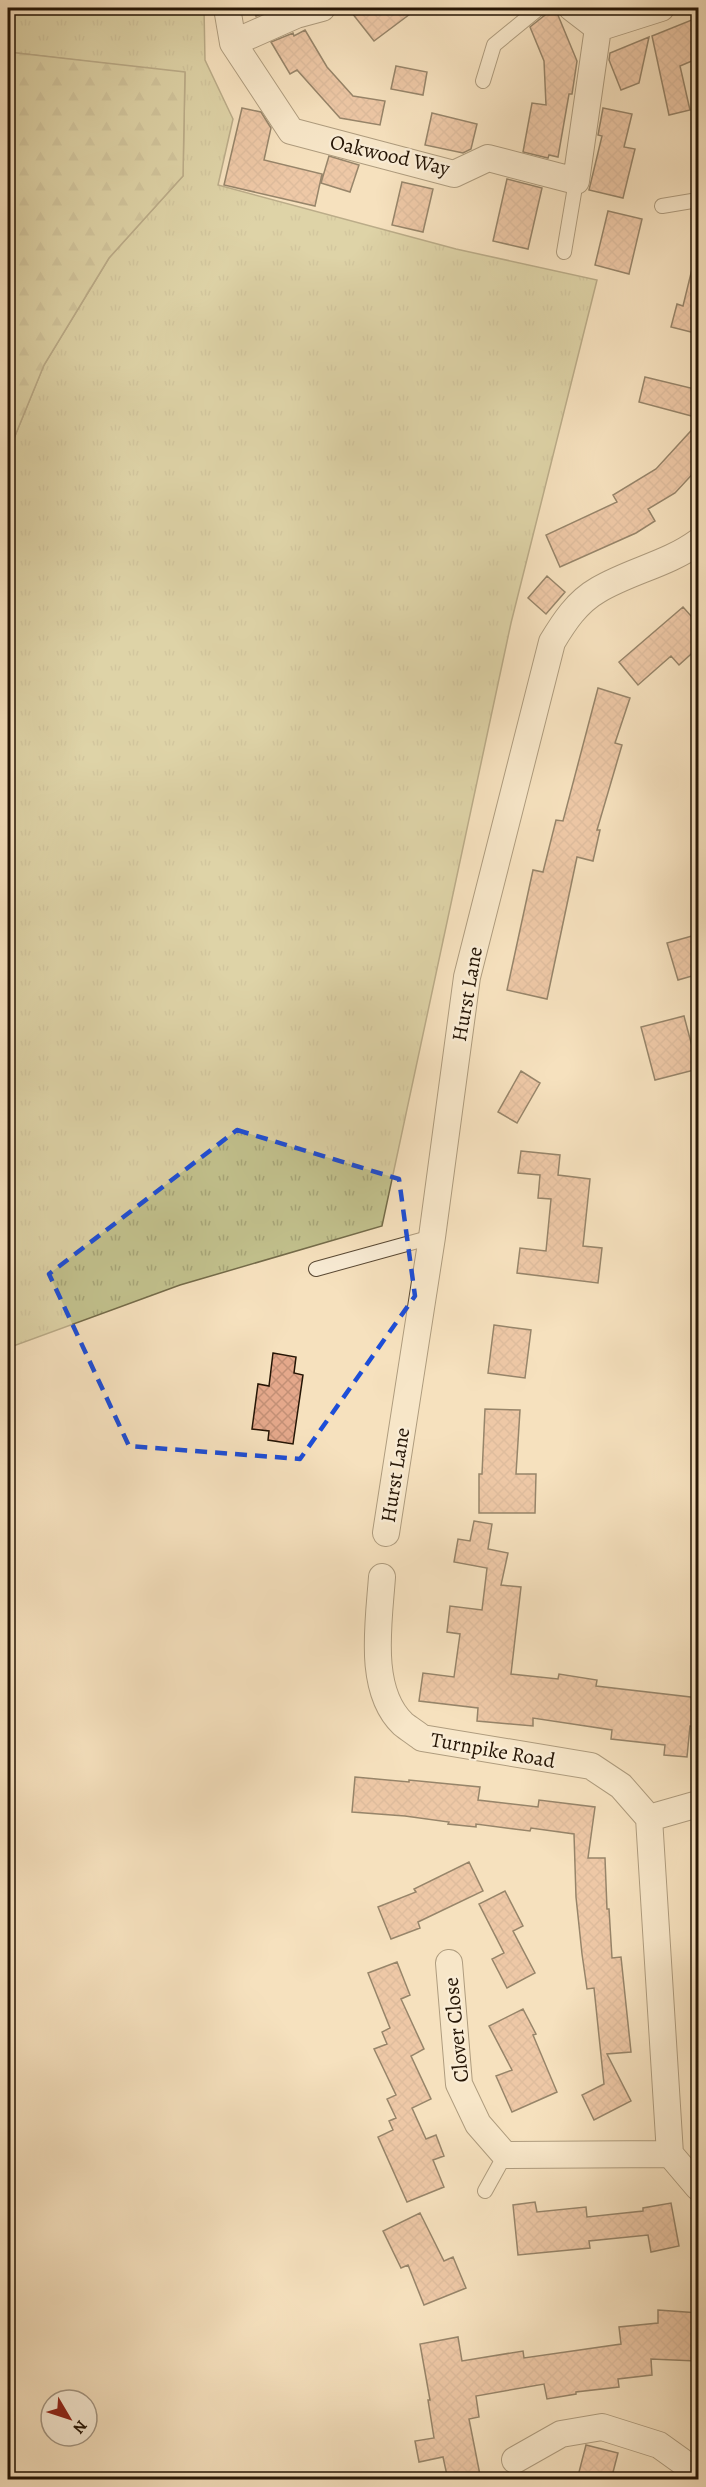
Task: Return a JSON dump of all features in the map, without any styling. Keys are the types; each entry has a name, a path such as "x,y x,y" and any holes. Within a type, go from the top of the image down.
{"street":[{"path":"233,42 296,15 322,8"},
{"path":"572,8 598,28"},
{"path":"598,28 661,8"},
{"name":"Oakwood Way","path":"228,9 233,42 291,131 454,174 488,158 576,181"},
{"path":"576,181 598,28"},
{"name":"Hurst Lane","path":"386,1533 432,1237 467,977 552,642 567,618 597,590 682,554 699,542"},
{"name":"Turnpike Road","path":"382,1577 377,1658 384,1693 402,1723 422,1738 591,1766 621,1786 649,1818"},
{"path":"699,1804 649,1818 670,2154 699,2187"},
{"name":"Clover Close","path":"449,1963 459,2084 478,2124 505,2156"},
{"path":"505,2156 670,2154"},
{"path":"515,2460 561,2434 602,2427 659,2445 699,2474"}],"lane":[{"path":"483,81 494,45 538,8"},
{"path":"564,252 576,181"},
{"path":"662,206 699,201"},
{"path":"316,1269 432,1237"},
{"path":"485,2190 505,2156"}],"highlighted area":[{"path":"237,1130 399,1179 415,1296 300,1459 129,1446 49,1274"}],"green space":[{"path":"8,8 204,8 205,60 233,119 218,185 456,249 597,280 511,623 382,1226 180,1285 8,1348 8,453 44,365 109,258 183,176 185,73 8,52"},
{"path":"8,52 185,72 183,176 109,258 44,365 8,453"}],"building":[{"path":"251,8 276,8 256,16"},
{"path":"348,8 418,8 374,41"},
{"path":"548,8 555,8 577,61 558,157 549,155 548,158 523,152 532,103 546,105 544,61 530,27 545,15"},
{"path":"699,17 699,58 680,66 690,110 669,115 652,36"},
{"path":"305,30 327,67 353,96 385,101 380,125 340,118 297,70 290,74 271,42 293,33 294,36"},
{"path":"649,37 639,83 621,90 609,60 610,53"},
{"path":"396,66 427,72 423,95 391,89"},
{"path":"242,108 261,112 271,128 264,160 322,174 315,206 224,185"},
{"path":"603,108 632,114 624,147 635,149 623,198 589,190 602,136 598,135"},
{"path":"432,113 477,124 471,149 463,153 425,145"},
{"path":"329,156 359,165 350,192 321,183"},
{"path":"507,179 542,188 528,249 493,241"},
{"path":"402,182 433,189 423,232 392,225"},
{"path":"608,211 642,219 629,274 595,265"},
{"path":"692,269 699,270 699,334 671,327 677,304 683,306"},
{"path":"645,377 699,390 699,418 639,402"},
{"path":"699,422 699,467 675,493 648,509 655,521 636,533 560,567 546,535 617,502 613,495 656,469"},
{"path":"547,576 565,592 546,614 528,598"},
{"path":"683,607 699,625 699,647 679,665 671,656 638,685 619,662"},
{"path":"598,688 630,698 615,743 622,745 597,830 600,830 593,861 577,857 547,999 507,990 533,870 543,872 556,820 563,821"},
{"path":"699,934 699,974 678,980 667,943"},
{"path":"684,1016 698,1069 655,1080 641,1027"},
{"path":"521,1071 540,1083 517,1123 498,1112"},
{"path":"521,1151 560,1155 558,1175 590,1179 583,1246 602,1248 598,1283 517,1273 520,1248 546,1251 551,1199 538,1198 540,1175 518,1173"},
{"path":"494,1325 531,1330 525,1378 488,1373"},
{"path":"273,1353 296,1357 294,1373 303,1375 293,1444 268,1440 269,1431 252,1429 258,1384 269,1386"},
{"path":"485,1409 520,1410 516,1474 536,1474 535,1513 479,1513 479,1474 482,1474"},
{"path":"474,1521 492,1524 488,1549 508,1553 501,1585 521,1587 511,1674 558,1679 559,1674 597,1680 596,1686 699,1698 699,1727 690,1726 687,1757 664,1755 665,1745 611,1739 612,1730 533,1718 533,1726 477,1721 478,1708 419,1701 423,1673 454,1677 460,1634 447,1632 450,1606 482,1610 487,1568 454,1562 458,1539 470,1541"},
{"path":"355,1777 480,1787 478,1800 538,1807 539,1800 595,1807 588,1858 605,1858 612,1958 621,1957 631,2052 607,2054 631,2101 594,2120 582,2095 604,2084 594,1988 587,1989 582,1954 576,1897 574,1834 476,1824 476,1827 405,1816 352,1812"},
{"path":"469,1862 483,1891 418,1922 420,1928 391,1939 378,1907 416,1892 414,1889"},
{"path":"505,1891 523,1926 513,1931 535,1973 507,1988 492,1959 504,1953 479,1904"},
{"path":"397,1962 410,1995 401,1999 424,2049 411,2056 431,2099 412,2108 426,2139 436,2135 444,2156 433,2160 444,2187 407,2202 378,2137 393,2130 389,2121 396,2118 387,2099 396,2095 374,2049 387,2044 382,2032 390,2028 368,1973"},
{"path":"523,2009 536,2034 533,2035 557,2092 512,2112 496,2076 512,2070 489,2026"},
{"path":"535,2202 537,2212 586,2207 587,2217 643,2211 643,2208 671,2203 679,2246 651,2252 648,2235 589,2241 590,2248 518,2255 513,2205"},
{"path":"420,2213 444,2261 453,2257 466,2288 424,2305 408,2265 401,2268 383,2231"},
{"path":"658,2310 699,2313 696,2361 651,2359 652,2375 618,2379 619,2387 576,2392 576,2394 547,2399 544,2384 476,2396 479,2417 469,2419 481,2480 448,2480 443,2457 419,2462 415,2441 434,2438 420,2344 458,2337 462,2361 523,2351 524,2358 621,2344 619,2327 658,2323"},
{"path":"586,2445 618,2453 611,2480 592,2480 578,2476"}]}
